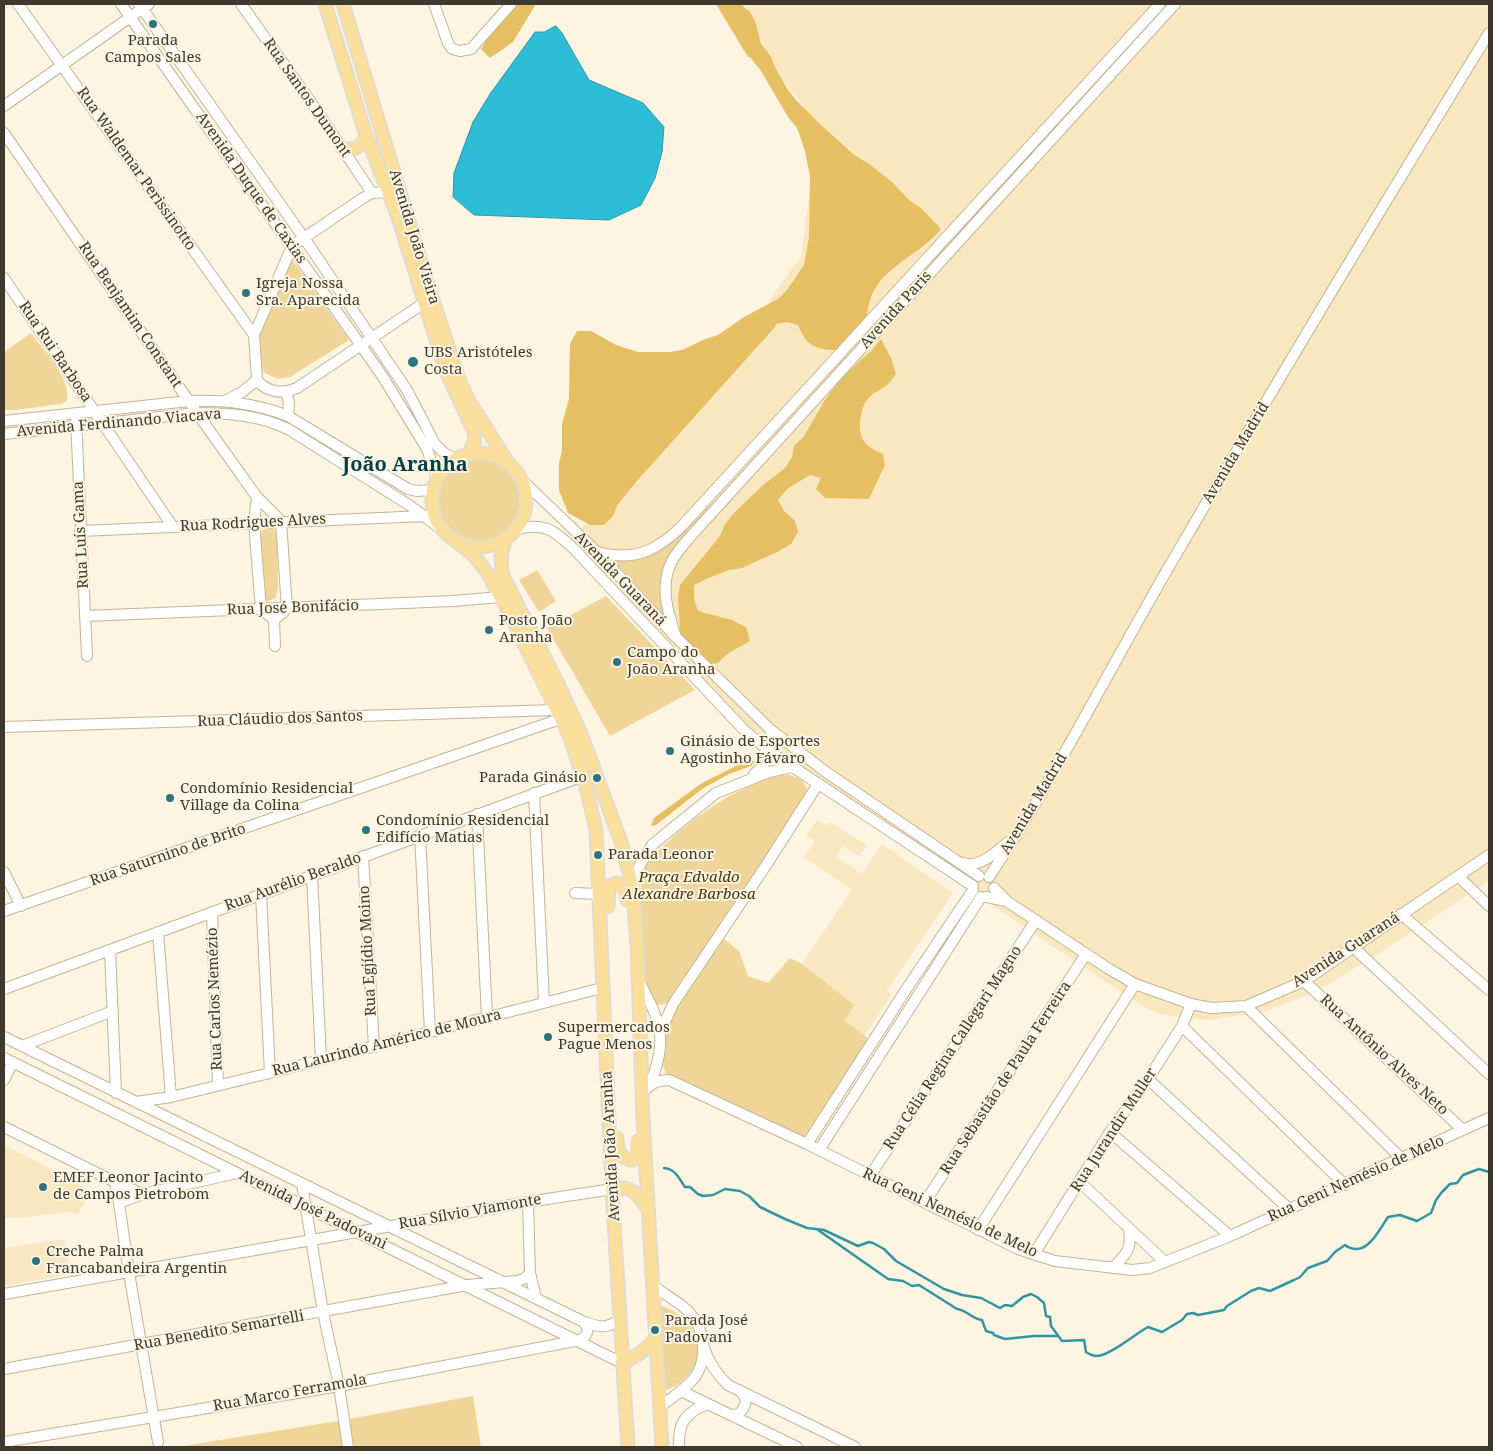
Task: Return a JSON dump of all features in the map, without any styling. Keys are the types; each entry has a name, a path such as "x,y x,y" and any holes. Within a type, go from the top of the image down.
{"main road":[{"name":"Avenida João Vieira","path":"325,4 366,135 388,192 445,369 475,434 474,443 468,454"},
{"name":"Avenida João Vieira","path":"344,4 427,281 459,378 468,401 507,461"},
{"path":"342,148 352,150 357,148 364,141 366,135"},
{"path":"482,452 495,455 507,461 523,480 526,493 527,506 517,529 505,540 492,546 479,548 459,543 449,537 442,529 433,510 432,490 437,477 455,459 468,454 482,452"},
{"path":"505,540 501,557 502,574 558,684 582,736 621,842 633,889 637,945 636,977 646,1088 643,1118 662,1447"},
{"name":"Avenida João Aranha","path":"459,543 484,568 501,597 570,737 592,806 596,830 612,1189 628,1447"},
{"path":"600,931 608,916 609,886 617,883 627,891 630,937 637,945"},
{"path":"608,1090 614,1099 617,1147 624,1158 633,1160 638,1154 638,1127 643,1118"},
{"path":"612,1189 623,1187 633,1191 643,1201 648,1211"},
{"path":"622,1363 645,1350 656,1338"},
{"path":"624,1382 631,1391 634,1447"},
{"path":"658,1447 661,1431"}],"street":[{"name":"Rua Waldemar Perissinotto","path":"18,4 254,334"},
{"name":"Avenida Duque de Caxias","path":"121,4 384,377 427,449 437,477"},
{"name":"Rua Santos Dumont","path":"242,4 372,193"},
{"path":"434,4 448,43 452,49 460,51 471,49 511,4"},
{"name":"Avenida Paris","path":"597,552 620,556 641,554 658,547 671,537 1160,4"},
{"name":"Avenida Paris","path":"676,637 669,615 666,590 667,576 672,561 717,506 1175,4"},
{"path":"4,106 130,17 143,5"},
{"name":"Avenida Duque de Caxias","path":"143,5 407,390 435,444 444,453 455,459"},
{"name":"Avenida Madrid","path":"978,892 974,880 984,876 1018,833 1175,555 1405,169 1489,33"},
{"name":"Rua Benjamim Constant","path":"4,132 197,413 257,496 281,521"},
{"path":"388,192 372,193 292,246 254,334 257,380 269,390 286,391 306,382 424,303"},
{"name":"Rua Rui Barbosa","path":"4,278 173,527"},
{"path":"903,285 912,292"},
{"path":"225,401 242,392 257,380"},
{"path":"286,391 289,403 288,416"},
{"name":"Avenida Ferdinando Viacava","path":"4,421 189,401 225,401 267,408 288,416 408,489 417,491 432,490"},
{"name":"Avenida Ferdinando Viacava","path":"5,431 76,426 197,413 228,413 271,420 425,516 442,529"},
{"name":"Rua Luís Gama","path":"75,414 87,656"},
{"name":"Avenida Guaraná","path":"523,480 597,552 676,637 770,730 826,772 949,856 984,876"},
{"path":"257,496 254,523 261,610 274,620"},
{"name":"Rua Rodrigues Alves","path":"80,531 425,516"},
{"path":"274,620 287,609 281,521"},
{"name":"Avenida Guaraná","path":"517,529 529,526 545,527 558,535 610,587 744,730 770,752 978,892 1008,902"},
{"name":"Rua José Bonifácio","path":"85,616 453,602 501,597"},
{"path":"274,620 275,646"},
{"path":"521,712 528,729"},
{"name":"Rua Cláudio dos Santos","path":"4,727 521,712 557,714"},
{"name":"Rua Saturnino de Brito","path":"4,911 528,729 557,714"},
{"path":"747,780 767,763 770,752 770,730"},
{"path":"633,889 640,865 652,845 716,793 775,770 792,767"},
{"name":"Rua Aurélio Beraldo","path":"4,989 583,776"},
{"path":"660,1033 673,1004 762,872 818,784"},
{"path":"534,793 544,1002"},
{"path":"477,814 487,1017"},
{"path":"949,856 966,864 974,865 1004,846 1018,833"},
{"path":"420,835 430,1032"},
{"name":"Avenida Guaraná","path":"994,888 1008,902 1135,984 1191,1004 1211,1008 1246,1006 1304,981 1489,855"},
{"name":"Rua Egjídio Moino","path":"363,856 374,1047"},
{"path":"4,872 21,906"},
{"path":"312,875 321,1060"},
{"path":"978,892 993,892 994,883 984,876"},
{"path":"1459,877 1489,906"},
{"path":"807,1144 978,892"},
{"path":"819,1150 978,892"},
{"path":"575,893 599,894"},
{"path":"261,894 270,1073"},
{"name":"Rua Carlos Nemézio","path":"212,912 218,1085"},
{"path":"1401,914 1489,990"},
{"name":"Rua Célia Regina Callegari Magno","path":"870,1176 1036,920"},
{"path":"158,932 171,1097 164,1106 165,1117"},
{"path":"1353,946 1489,1074"},
{"path":"110,950 116,1092"},
{"name":"Rua Sebastião de Paula Ferreira","path":"925,1202 1086,954"},
{"path":"636,977 654,1011 660,1033 660,1059 669,1080 660,1080 646,1088"},
{"name":"Rua Antônio Alves Neto","path":"1304,981 1463,1130"},
{"path":"978,1230 1135,984"},
{"name":"Rua Laurindo Américo de Moura","path":"136,1102 171,1097 270,1073 602,988"},
{"path":"654,1011 673,1004"},
{"name":"Rua Jurandir Muller","path":"1034,1254 1110,1132 1148,1079 1182,1026 1191,1004"},
{"path":"1246,1006 1402,1159"},
{"path":"22,1046 113,1011"},
{"path":"1182,1026 1345,1185"},
{"name":"Avenida José Padovani","path":"4,1037 582,1321 593,1326 602,1327 612,1326 620,1319"},
{"path":"646,1088 660,1059"},
{"path":"4,1080 8,1060"},
{"name":"Avenida José Padovani","path":"8,1060 306,1208 468,1285 622,1363"},
{"path":"1148,1079 1288,1209"},
{"name":"Rua Geni Nemésio de Melo","path":"669,1080 807,1144 1018,1249 1055,1260 1113,1268 1140,1269 1166,1262 1345,1185 1489,1118"},
{"path":"4,1127 143,1194"},
{"path":"1110,1132 1230,1236"},
{"path":"200,1181 207,1170 203,1156"},
{"path":"120,1203 143,1194 237,1173"},
{"path":"115,1182 120,1203 129,1273 158,1442"},
{"path":"1080,1182 1166,1262"},
{"path":"302,1184 310,1240 339,1386 348,1447"},
{"name":"Rua Sílvio Viamonte","path":"4,1294 612,1189"},
{"path":"528,1202 530,1273 536,1298"},
{"path":"1113,1268 1130,1248 1130,1228"},
{"path":"435,1291 439,1282 437,1270"},
{"name":"Rua Benedito Semartelli","path":"4,1370 468,1285 518,1281 530,1273"},
{"path":"653,1285 690,1313 703,1337 700,1367 695,1377 681,1391 660,1407"},
{"path":"576,1340 585,1337 587,1333 587,1327 582,1321"},
{"name":"Rua Marco Ferramola","path":"4,1442 339,1386 576,1340"},
{"path":"703,1345 708,1358 721,1379 855,1447"},
{"path":"731,1415 740,1414 746,1405 746,1399 740,1390"},
{"path":"681,1391 797,1447"},
{"path":"679,1447 679,1432 682,1423 693,1410 708,1404"}],"shaded area":[{"path":"513,4 536,4 513,42 490,58 481,49 502,15"},
{"path":"716,4 741,4 750,12 755,21 761,44 770,55 788,90 797,101 853,154 892,182 941,229 930,241 883,278 875,289 869,303 867,321 837,350 823,349 812,345 804,337 798,325 787,322 776,324 636,482 618,504 613,516 604,525 590,525 568,513 559,490 562,424 569,399 570,344 577,331 591,331 616,345 638,352 682,350 718,335 744,317 778,299 787,290 804,265 809,238 810,177 805,151 797,128 788,117 761,71 748,57"},
{"path":"746,4 1489,4 1489,881 1318,991 1266,1011 1209,1020 1163,1015 1140,1005 790,770 759,744 569,538 651,466 801,256 819,127 785,83 756,36"},
{"path":"881,339 891,358 896,374 886,386 869,398 861,414 860,426 862,437 868,446 883,454 885,465 869,499 825,498 816,489 821,478 810,475 787,489 778,500 784,511 795,521 798,532 791,544 742,568 729,570 694,585 694,599 698,611 732,620 746,627 750,641 727,654 718,663 704,665 693,663 686,651 680,629 678,597 680,585 720,536 725,524 734,513 762,486 785,468 792,457 794,446 804,436 825,400 841,378 871,351"},
{"path":"748,760 755,761 751,766 729,774 702,789 656,825 651,826 654,818 702,783"},
{"path":"817,820 827,826 830,822 867,845 859,856 843,846 836,856 862,874 882,844 953,893 887,990 892,995 864,1036 844,1020 845,999 802,964 852,890 804,857 815,842 806,835"},
{"name":"EMEF Leonor Jacinto de Campos Pietrobom","path":"4,1145 75,1181 91,1193 78,1214 66,1212 22,1218 4,1218"},
{"name":"Creche Palma Francabandeira Argentin","path":"64,1239 70,1274 4,1286 4,1248"}],"green space":[{"path":"290,257 349,340 290,377 278,379 263,372 258,333"},
{"path":"31,333 61,374 67,392 67,401 61,404 4,410 4,352"},
{"path":"479,457 495,460 509,469 518,483 521,499 518,515 509,529 495,538 479,541 463,538 449,529 440,515 437,499 440,483 449,469 463,460"},
{"path":"706,506 710,508 670,560 667,622 608,559 625,560 652,554 674,539"},
{"path":"268,528 275,530 277,535 278,586 276,598 269,601 265,600 260,540 262,531"},
{"path":"537,570 556,601 539,612 519,580"},
{"name":"Campo do João Aranha","path":"606,596 695,690 610,736 547,628"},
{"name":"Praça Edvaldo Alexandre Barbosa","path":"777,775 791,775 802,781 807,790 805,797 667,1003 656,1004 643,980 641,891 645,867 660,849 706,811 746,787"},
{"path":"719,935 739,951 748,976 768,983 790,958 802,964 854,1005 845,1021 873,1042 807,1144 669,1080 660,1059 660,1033"},
{"path":"660,1306 673,1311 683,1318 696,1338 698,1349 696,1361 691,1372 671,1389 664,1390"},
{"path":"473,1396 481,1447 177,1447 344,1420"}],"water":[{"path":"556,26 589,80 643,103 664,127 662,152 655,178 641,205 609,220 474,215 453,197 454,173 473,122 490,94 535,32 544,32"}],"waterway":[{"path":"664,1168 672,1170 685,1187 690,1187 703,1196 713,1195 725,1189 740,1191 749,1196 760,1207 807,1228 824,1230 858,1246 869,1242 873,1243 884,1249 896,1261 944,1289 962,1295 981,1298 1000,1308 1005,1305 1012,1306 1023,1297 1031,1294 1044,1303 1046,1316 1050,1317 1051,1326 1062,1341 1084,1340 1086,1352 1097,1356 1115,1349 1148,1327 1162,1332 1182,1320 1187,1314 1193,1313 1198,1315 1224,1310 1227,1306 1251,1291 1259,1288 1270,1291 1294,1280 1300,1277 1308,1268 1327,1261 1345,1245 1353,1249 1359,1249 1371,1242 1388,1217 1400,1215 1417,1221 1431,1213 1436,1200 1442,1192 1450,1184 1457,1183 1463,1175 1479,1169 1489,1172"},
{"path":"818,1230 888,1279 903,1281 912,1286 919,1285 957,1309 982,1320 986,1331 994,1335 1005,1339 1057,1336"}],"place":[{"name":"Parada Campos Sales","path":"153,24"},
{"name":"Igreja Nossa Sra. Aparecida","path":"246,293"},
{"name":"UBS Aristóteles Costa","path":"413,362"},
{"name":"Posto João Aranha","path":"489,630"},
{"name":"Campo do João Aranha","path":"617,662"},
{"name":"Ginásio de Esportes Agostinho Fávaro","path":"670,751"},
{"name":"Parada Ginásio","path":"597,778"},
{"name":"Condomínio Residencial Village da Colina","path":"170,798"},
{"name":"Condomínio Residencial Edifício Matias","path":"366,830"},
{"name":"Parada Leonor","path":"598,855"},
{"name":"Supermercados Pague Menos","path":"548,1037"},
{"name":"EMEF Leonor Jacinto de Campos Pietrobom","path":"43,1187"},
{"name":"Creche Palma Francabandeira Argentin","path":"36,1261"},
{"name":"Parada José Padovani","path":"655,1330"}],"district":[{"name":"João Aranha","path":"405,465"}]}
